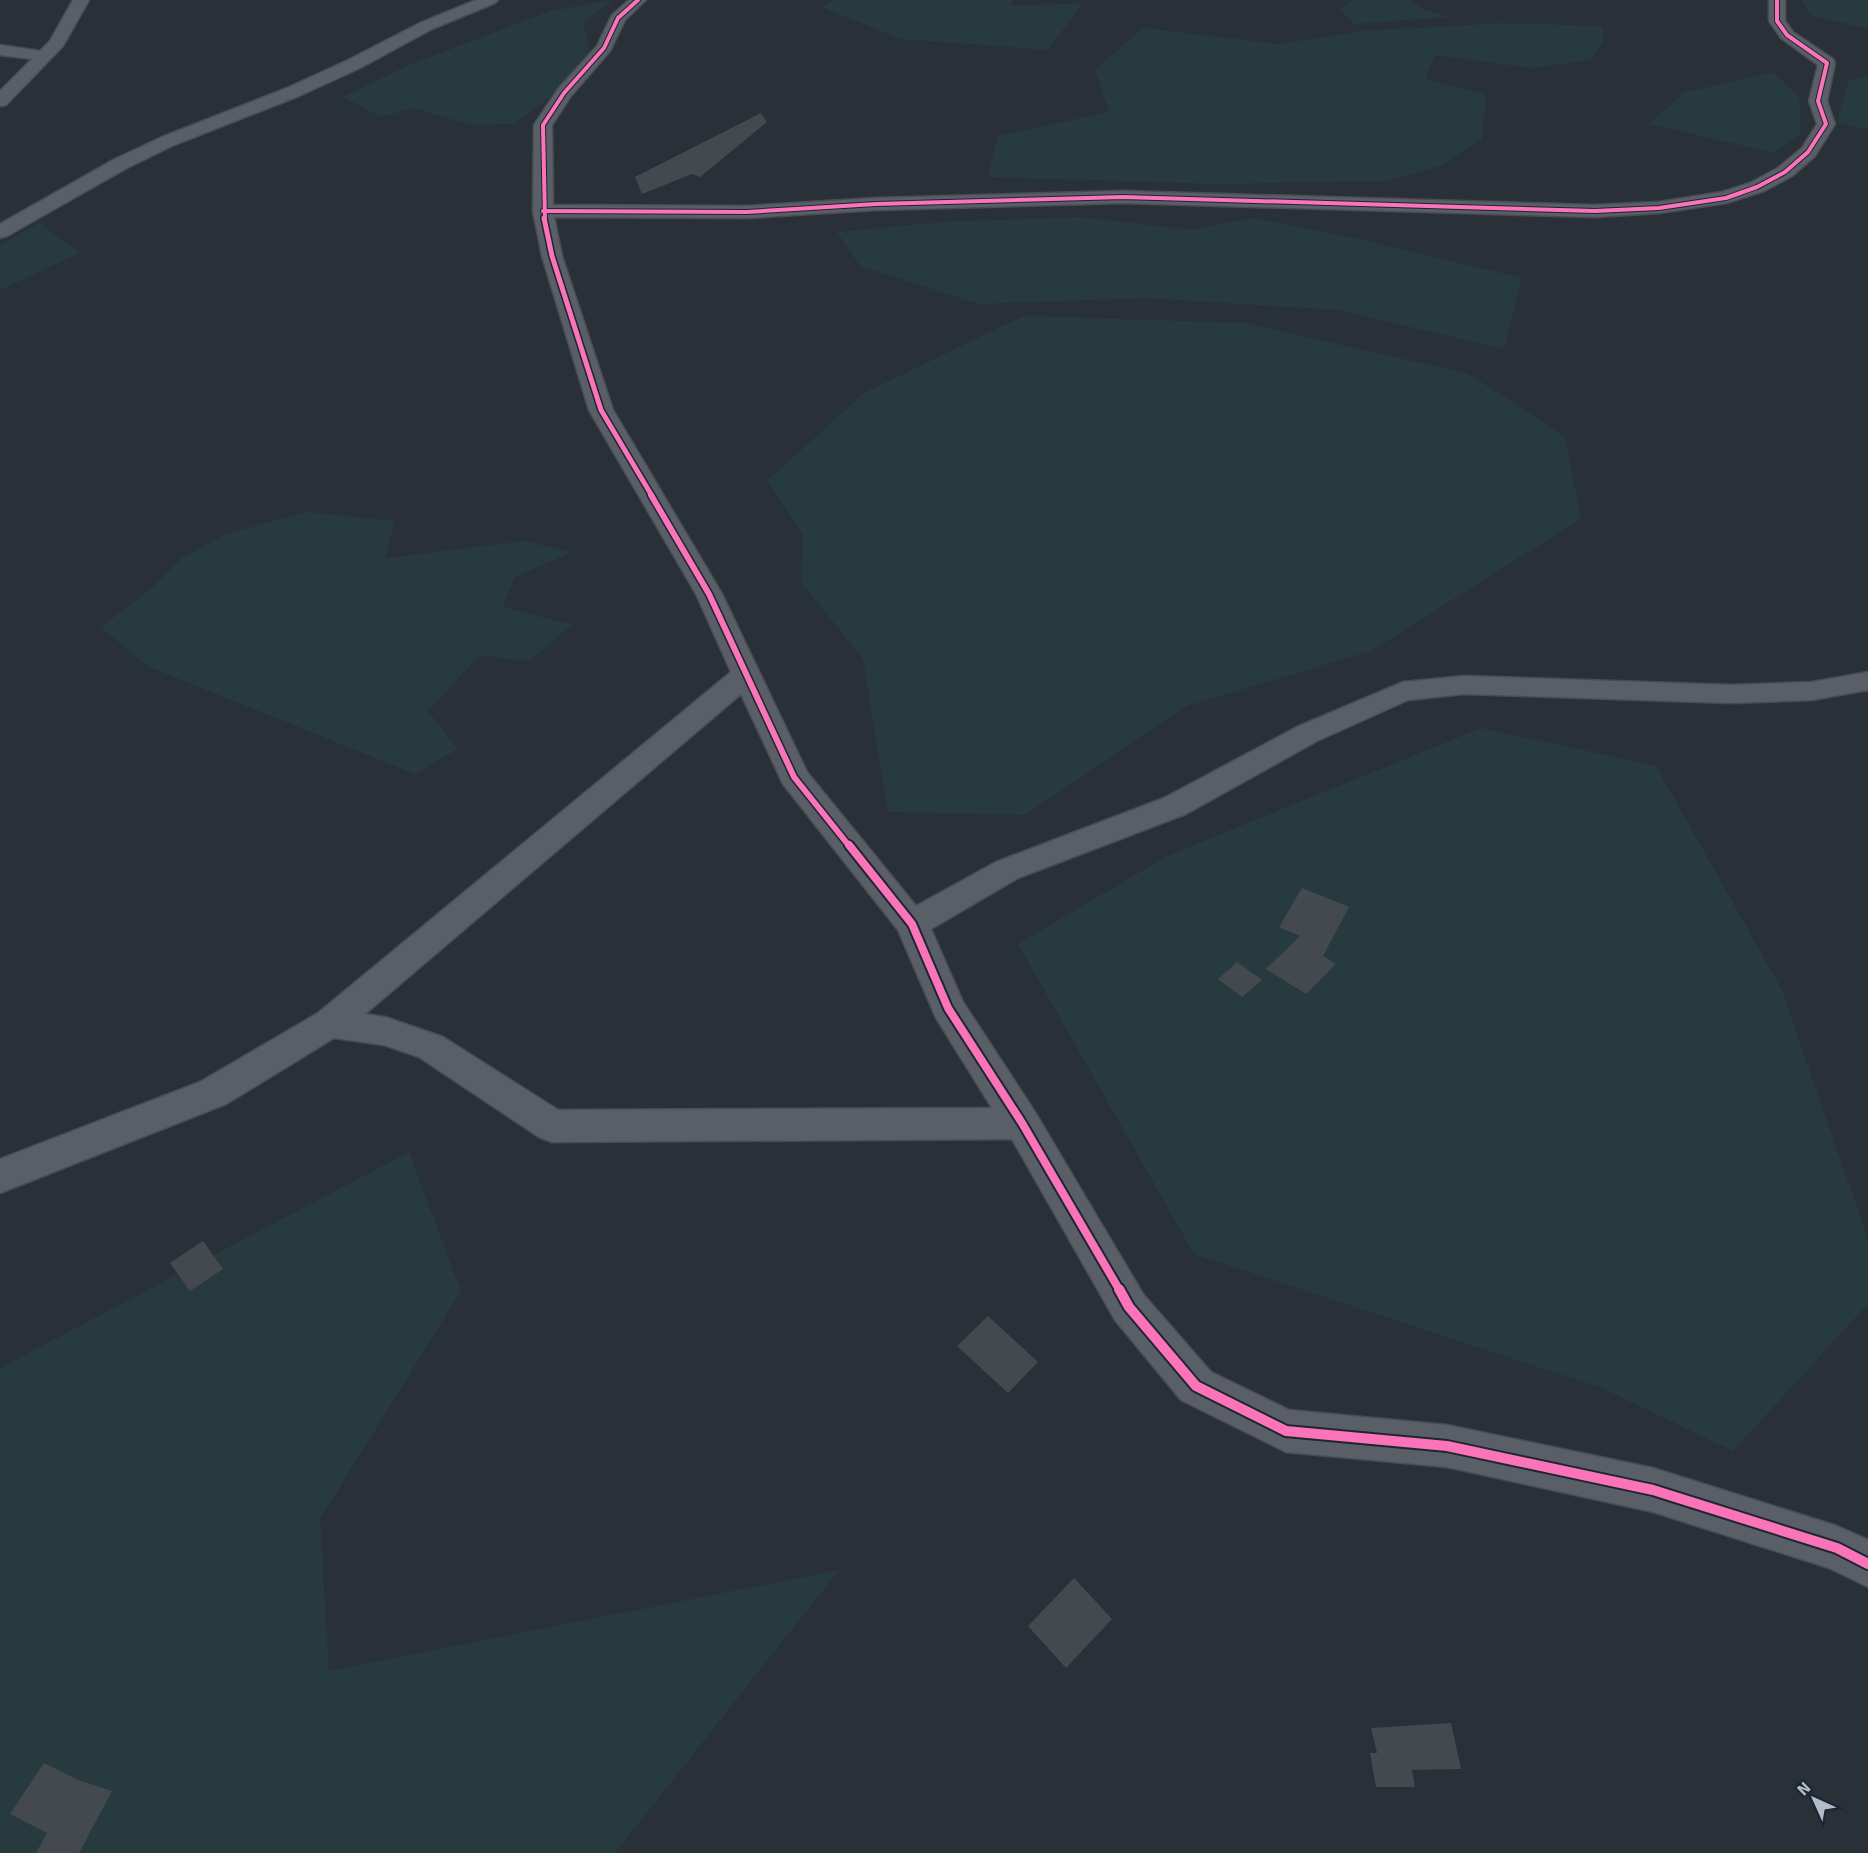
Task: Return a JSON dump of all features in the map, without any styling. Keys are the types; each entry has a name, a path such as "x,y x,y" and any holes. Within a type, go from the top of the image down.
{"street":[{"path":"0,100 57,43 81,0"},
{"path":"0,232 120,164 168,141 293,92 426,27 490,0"},
{"path":"638,0 618,18 604,48 564,93 543,125 543,211 552,256 601,410 709,594 794,777 912,924 948,1008 1022,1123 1129,1307 1196,1386 1286,1431 1448,1446 1653,1490 1837,1548 1868,1564"},
{"path":"543,211 747,212 876,204 1123,196 1595,211 1671,208 1720,200 1790,171 1820,138 1826,124 1818,101 1827,63 1787,35 1778,21 1776,0"},
{"path":"0,50 43,56"},
{"path":"0,1176 213,1093 330,1023 746,675"},
{"path":"912,924 1007,870 1175,806 1307,734 1403,691 1464,685 1732,694 1812,691 1868,681"},
{"path":"330,1023 385,1031 431,1047 552,1126 1022,1123"}],"green space":[{"path":"613,0 583,23 591,55 562,88 514,124 471,125 414,108 381,117 343,97 409,65 550,11"},
{"path":"833,0 1013,0 1011,6 1083,3 1048,50 901,39 821,7"},
{"path":"1352,0 1408,0 1421,8 1448,17 1354,24 1340,9"},
{"path":"1802,0 1868,0 1868,29 1810,15"},
{"path":"1503,23 1603,26 1603,42 1591,60 1531,68 1435,55 1425,79 1486,94 1482,139 1443,165 1387,181 1216,184 988,177 998,136 1109,112 1095,70 1143,28 1278,44 1363,31"},
{"path":"1772,72 1799,96 1801,133 1774,153 1650,124 1683,93"},
{"path":"1868,75 1868,130 1837,122 1849,81"},
{"path":"1082,217 1191,230 1253,218 1359,239 1522,278 1504,349 1338,310 1144,298 979,304 860,266 837,232 943,222"},
{"path":"39,223 80,253 0,290 0,245"},
{"path":"1023,316 1246,323 1469,374 1565,437 1581,519 1371,651 1187,706 1025,815 888,812 863,659 801,582 803,535 767,481 864,393"},
{"path":"306,512 394,521 386,558 525,541 572,552 515,577 503,607 572,625 529,661 480,655 428,711 458,749 415,774 147,666 101,627 153,587 182,558 226,534"},
{"path":"1481,728 1656,766 1781,988 1868,1239 1868,1304 1733,1451 1602,1388 1194,1254 1018,944 1167,856"},
{"path":"409,1152 461,1291 320,1519 329,1671 839,1570 615,1853 0,1853 0,1368"}],"building":[{"path":"761,113 767,122 700,177 692,174 642,194 635,177"},
{"path":"1302,888 1349,907 1323,956 1336,964 1306,994 1266,969 1300,936 1279,927"},
{"path":"1237,962 1262,980 1242,997 1218,979"},
{"path":"203,1241 223,1269 190,1291 170,1263"},
{"path":"988,1316 1038,1362 1008,1393 957,1346"},
{"path":"1074,1578 1112,1619 1066,1668 1028,1626"},
{"path":"1451,1723 1461,1769 1412,1770 1415,1787 1376,1787 1370,1753 1377,1753 1371,1728"},
{"path":"44,1763 78,1780 112,1791 79,1853 36,1853 47,1833 10,1814"}],"cycle path":[{"path":"638,0 618,18 604,48 564,93 543,125 543,211 552,256 601,410 709,594 794,777 912,924 948,1008 1022,1123 1129,1307 1196,1386 1286,1431 1447,1446 1653,1490 1837,1548 1868,1564"},
{"path":"543,211 747,212 876,204 1123,197 1595,211 1693,204 1726,198 1757,187 1785,172 1808,152 1826,124 1818,101 1827,63 1787,35 1777,21 1777,0"}]}
